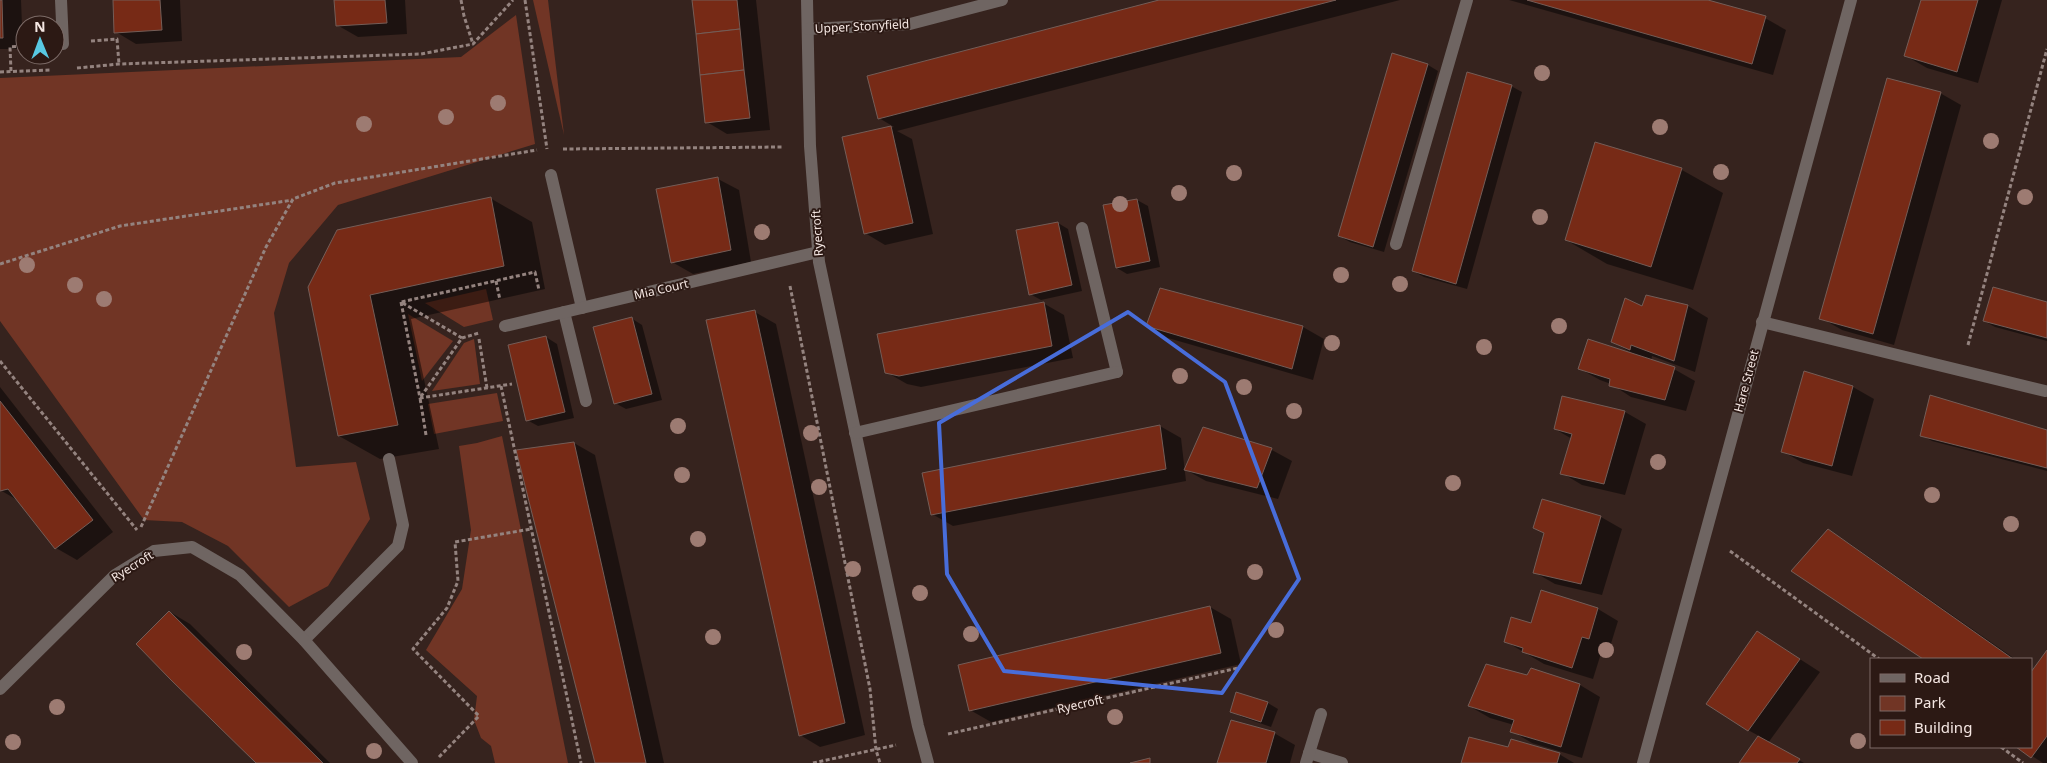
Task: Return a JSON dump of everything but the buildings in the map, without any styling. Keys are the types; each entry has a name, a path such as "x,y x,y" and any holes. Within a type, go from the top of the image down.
{"street":[{"path":"60,0 61,15"},
{"name":"Upper Stonyfield","path":"808,0 808,29 910,24 1002,0"},
{"path":"1396,244 1467,0"},
{"name":"Hare Street","path":"1643,763 1851,0"},
{"name":"Ryecroft","path":"808,29 810,146 819,262 928,763"},
{"path":"551,175 582,308"},
{"path":"856,434 1117,372 1082,228"},
{"name":"Mia Court","path":"505,326 818,252"},
{"path":"564,312 586,401"},
{"path":"1762,322 2045,391"},
{"path":"304,640 398,546 403,525 388,459"},
{"name":"Ryecroft","path":"0,689 115,575 154,551 192,547 240,575 304,640 412,763"},
{"path":"1321,714 1308,758 1342,763"}],"path":[{"path":"461,0 473,44"},
{"path":"76,68 119,64 421,54 473,44 513,0"},
{"path":"525,0 547,149"},
{"path":"65,44 117,39 119,64"},
{"path":"11,71 10,47 15,47"},
{"path":"1962,370 2047,49"},
{"path":"0,72 57,69"},
{"path":"0,264 120,226 293,199 334,183 547,149 810,146"},
{"path":"0,361 138,532 266,247 293,199"},
{"path":"785,260 870,689 876,750 880,763"},
{"path":"401,302 535,272"},
{"path":"401,302 462,338"},
{"path":"401,302 426,435"},
{"path":"420,398 462,338 505,326"},
{"path":"478,333 487,388"},
{"path":"420,398 512,384"},
{"path":"501,386 581,763"},
{"path":"433,763 479,716 413,649 447,608 458,581 455,542 531,528"},
{"path":"1705,534 1878,658"},
{"name":"Ryecroft","path":"922,739 1238,668"},
{"path":"2001,748 2023,763"},
{"path":"813,763 876,750"}],"highlighted area":[{"path":"1128,312 1225,382 1299,579 1222,693 1004,671 947,574 939,423"}],"green space":[{"path":"533,0 548,0 564,135"},
{"path":"516,15 535,144 338,205 289,263 274,313 296,467 356,462 370,519 328,586 289,607 228,546 182,522 144,520 0,321 0,78 461,57"},
{"path":"486,289 493,320 464,327 425,303"},
{"path":"408,314 453,341 422,381"},
{"path":"474,339 480,384 432,391 464,343"},
{"path":"497,393 503,421 434,434 428,404"},
{"path":"502,436 568,763 495,763 491,746 481,738 474,720 477,696 426,650 462,589 471,530 459,446"}]}
